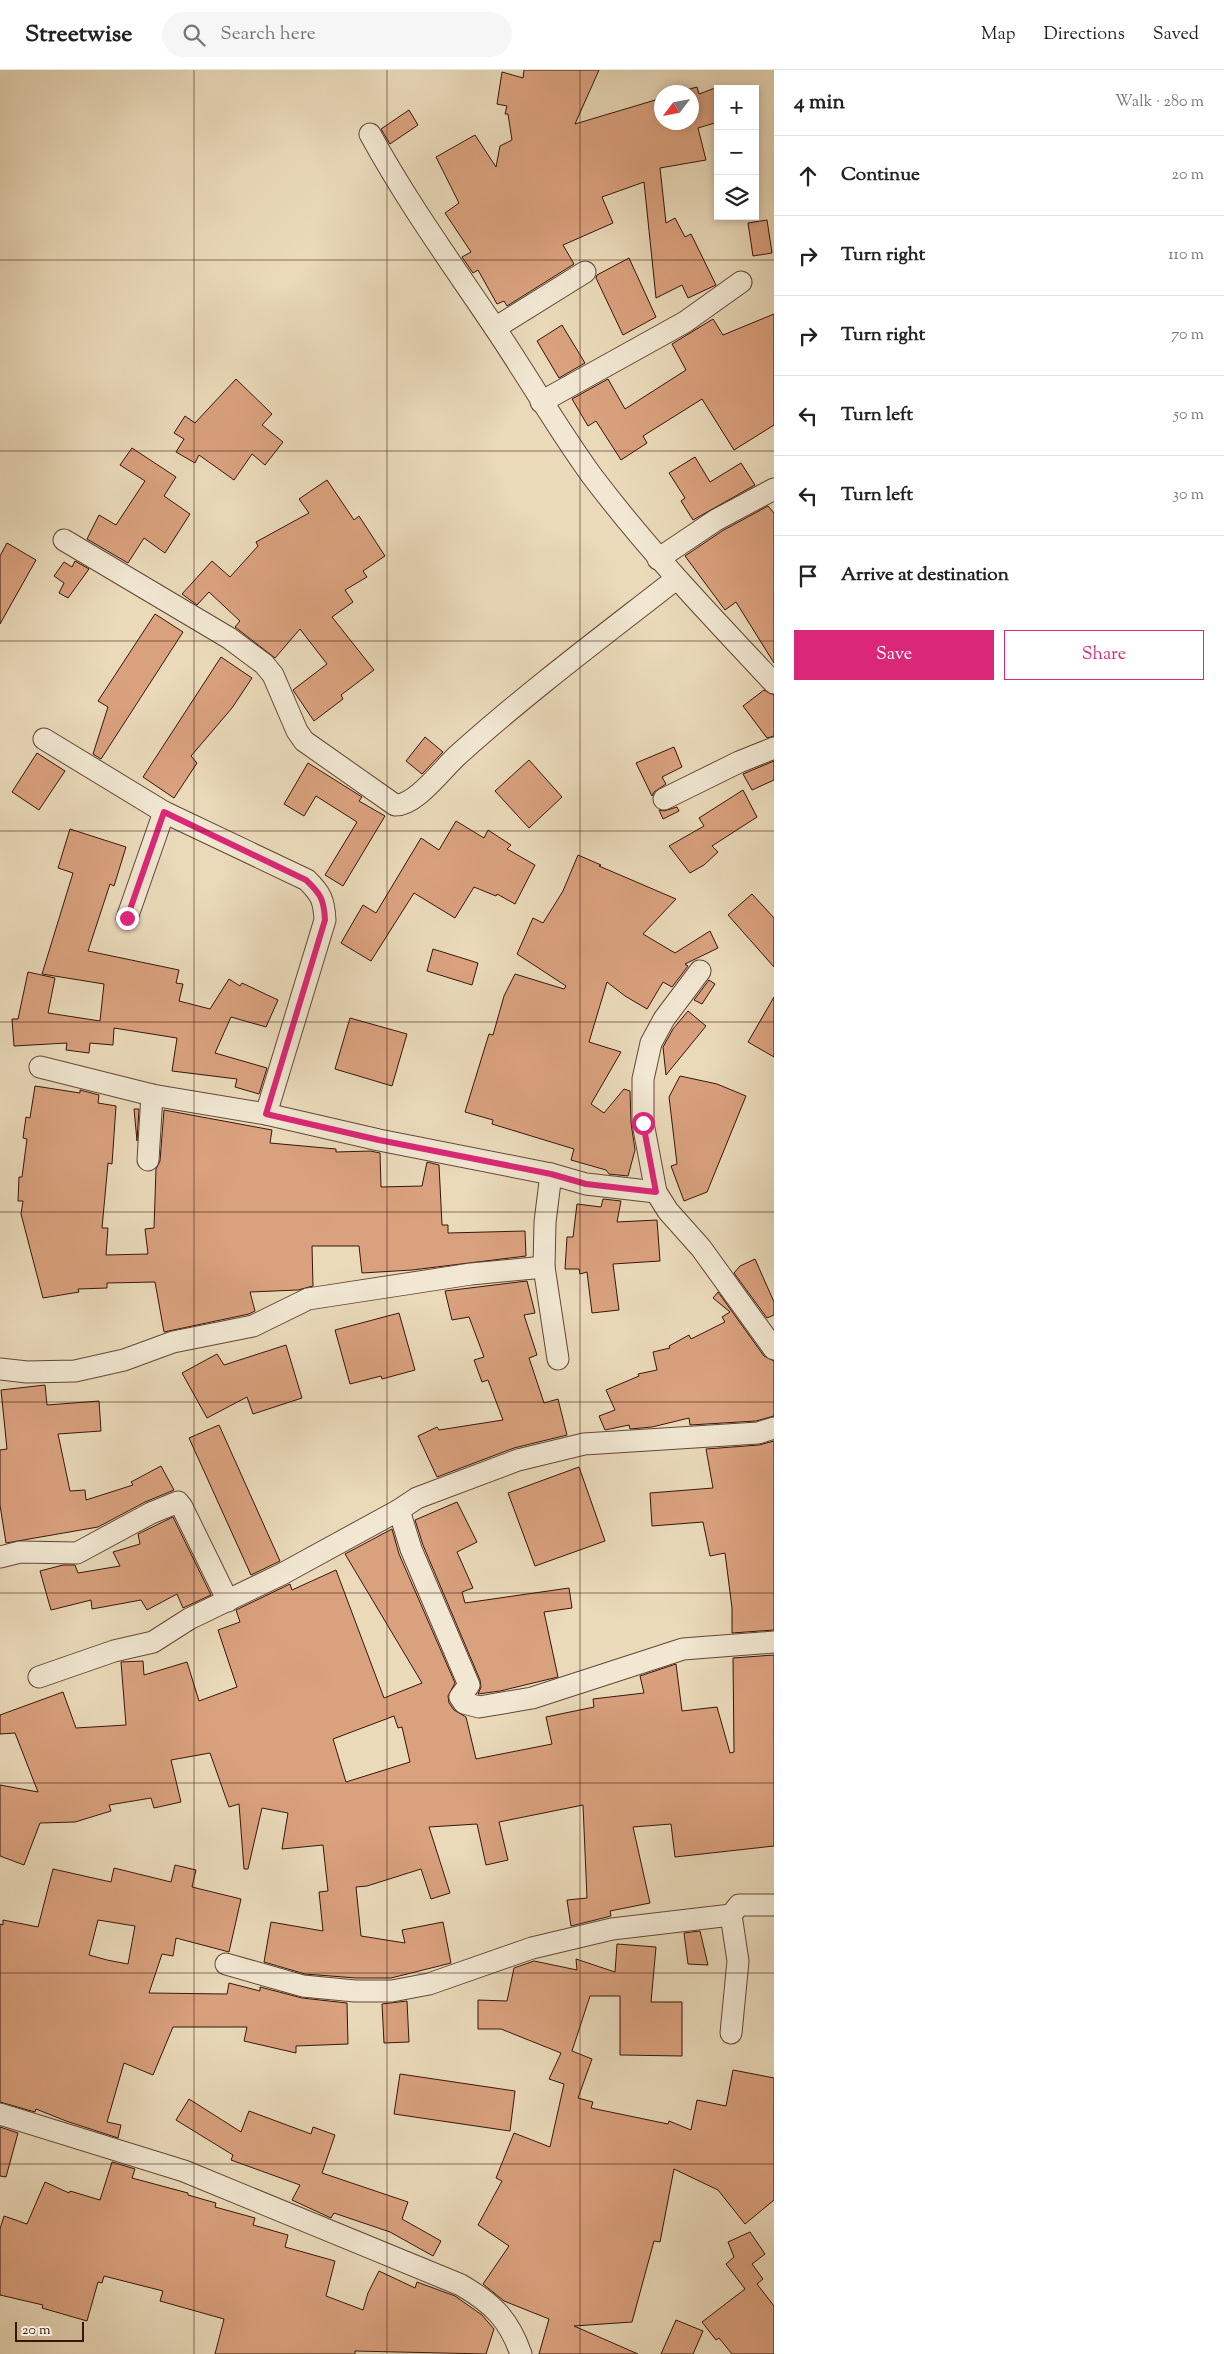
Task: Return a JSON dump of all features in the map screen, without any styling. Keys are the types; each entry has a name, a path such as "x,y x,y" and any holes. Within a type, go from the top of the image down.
{"street":[{"path":"370,134 406,197 495,328 541,402 592,475 676,580 774,683"},
{"path":"495,328 585,272"},
{"path":"541,402 685,322 741,282"},
{"path":"658,559 716,520 774,489"},
{"path":"64,540 230,638 264,664 273,675 304,741 395,804 403,805 412,800 457,755 549,678 676,580"},
{"path":"44,739 164,812 306,880 317,890 324,902 325,920 266,1114"},
{"path":"664,799 738,762 774,748"},
{"path":"127,918 164,812"},
{"path":"700,971 664,1019 652,1043 643,1079 643,1123 656,1192 668,1211 701,1248 774,1349"},
{"path":"40,1067 152,1095 266,1114 379,1140 551,1174 586,1184 656,1192"},
{"path":"148,1160 152,1095"},
{"path":"551,1174 545,1222 544,1267 558,1359"},
{"path":"0,1368 27,1372 75,1371 124,1360 173,1342 253,1326 308,1299 471,1274 544,1267"},
{"path":"39,1677 114,1651 153,1642 190,1619 228,1601 399,1510 417,1498 503,1465 584,1444 758,1433 774,1428"},
{"path":"0,1557 20,1552 77,1553 151,1513 178,1502 228,1601"},
{"path":"399,1510 412,1549 469,1685 460,1696 464,1703 470,1706 479,1707 532,1698 683,1649 774,1642"},
{"path":"226,1964 303,1986 355,1991 392,1991 429,1984 532,1948 612,1929 731,1915 739,1905 774,1905"},
{"path":"730,2033 738,1961 731,1915"},
{"path":"0,2114 184,2171 461,2285 486,2300 503,2319 516,2337 521,2354"}],"building":[{"path":"524,70 599,70 575,124 654,100 654,130 698,130 706,160 660,168 666,223 675,218 685,237 691,234 716,285 688,298 682,285 656,298 644,182 602,197 613,223 563,245 574,264 507,306 504,301 497,304 478,270 473,273 462,257 471,252 445,213 459,203 436,157 475,135 496,167 500,146 512,140 508,114 505,114 507,106 497,104 502,72 523,78"},
{"path":"714,88 714,123 699,128 699,94"},
{"path":"409,110 418,125 390,144 381,129"},
{"path":"767,220 772,253 753,256 748,223"},
{"path":"629,258 656,317 623,335 596,278 597,275"},
{"path":"774,314 774,425 734,450 702,399 643,436 647,443 621,460 596,421 588,426 572,399 608,379 625,409 686,370 672,344 713,319 723,335"},
{"path":"562,325 585,363 559,378 537,341"},
{"path":"236,379 272,414 262,425 283,442 265,465 252,454 234,480 199,455 195,463 176,452 184,439 174,433 185,416 195,423"},
{"path":"132,448 176,477 164,496 190,514 165,553 144,538 128,563 87,539 99,515 116,525 145,481 120,465"},
{"path":"695,457 710,482 741,463 755,485 693,520 681,501 685,498 669,473"},
{"path":"327,480 354,520 359,516 385,556 363,571 367,577 345,590 353,602 332,617 374,670 341,695 343,699 314,721 293,690 327,664 300,629 275,658 235,627 240,621 209,592 197,605 182,594 212,561 230,577 258,546 256,542 309,513 299,499"},
{"path":"768,506 774,513 774,663 736,602 725,610 685,556 722,531"},
{"path":"7,543 36,560 0,624 0,556"},
{"path":"75,561 89,569 68,598 59,593 64,583 54,576 64,562 72,567"},
{"path":"155,614 183,632 101,759 93,754 108,707 98,701"},
{"path":"221,657 252,678 232,708 191,756 197,763 174,798 143,777"},
{"path":"764,690 774,695 774,736 767,738 743,706"},
{"path":"425,737 443,752 422,774 406,761"},
{"path":"674,747 682,767 662,777 666,784 654,792 652,796 636,763"},
{"path":"37,753 65,771 39,810 12,792"},
{"path":"529,760 562,797 529,828 495,791"},
{"path":"774,761 774,780 752,790 743,774"},
{"path":"308,763 362,797 359,801 385,816 343,886 325,875 357,822 316,796 304,816 284,804"},
{"path":"743,790 757,817 712,846 718,852 704,865 690,873 669,846 704,826 699,818"},
{"path":"677,807 679,811 663,819 659,810 664,811"},
{"path":"456,821 484,838 488,830 511,845 507,849 535,865 515,904 497,894 496,896 474,887 455,918 414,893 371,961 341,943 363,905 376,913 421,838 439,850"},
{"path":"70,829 126,847 114,886 110,884 88,951 179,970 176,983 183,984 179,1001 210,1009 229,979 240,986 242,983 278,1000 266,1027 231,1017 215,1053 267,1068 259,1094 235,1087 237,1079 172,1071 177,1038 114,1028 113,1045 90,1043 89,1053 66,1050 67,1043 14,1046 12,1019 18,1019 28,972 55,978 48,1013 100,1021 104,984 42,974 73,873 58,868"},
{"path":"578,855 676,899 643,934 675,953 710,931 718,948 685,964 688,966 672,987 663,982 647,1009 625,996 607,982 589,1042 621,1052 591,1104 604,1113 624,1089 630,1091 631,1123 635,1150 628,1176 609,1174 606,1170 571,1160 574,1149 492,1124 493,1120 465,1112 489,1034 493,1035 504,996 515,974 564,989 566,986 517,954 533,918 543,923 563,891"},
{"path":"752,894 774,918 774,967 728,915"},
{"path":"433,949 478,963 472,985 427,971"},
{"path":"709,980 715,984 702,1004 694,1000"},
{"path":"774,997 774,1057 748,1042"},
{"path":"688,1011 706,1026 666,1075 663,1047 673,1029"},
{"path":"350,1018 407,1034 392,1086 335,1069"},
{"path":"680,1076 717,1084 746,1096 707,1192 684,1201 671,1166 677,1164 669,1097"},
{"path":"35,1086 80,1093 80,1090 99,1095 98,1103 116,1106 112,1164 108,1163 102,1228 108,1228 106,1255 148,1254 145,1229 154,1228 156,1169 160,1161 164,1110 272,1130 270,1143 336,1149 336,1152 370,1151 380,1153 381,1187 422,1186 427,1162 439,1165 442,1225 448,1225 448,1233 525,1231 526,1256 412,1270 362,1273 359,1246 312,1246 313,1286 298,1290 250,1292 255,1311 249,1314 164,1332 155,1282 107,1283 107,1288 78,1289 79,1292 43,1298 21,1214 23,1201 18,1201 19,1177 22,1177 27,1139 23,1138 26,1117 30,1118"},
{"path":"134,1109 139,1109 137,1141"},
{"path":"603,1199 621,1201 617,1222 657,1220 660,1261 613,1264 619,1310 592,1313 587,1272 580,1274 579,1269 565,1269 567,1237 573,1237 577,1204 601,1207"},
{"path":"755,1259 774,1302 774,1315 767,1318 734,1273 740,1266"},
{"path":"527,1281 535,1313 524,1315 537,1355 529,1358 544,1403 558,1399 567,1435 514,1448 437,1477 418,1436 437,1427 439,1430 503,1420 488,1380 482,1382 474,1360 484,1357 469,1317 452,1320 445,1291"},
{"path":"718,1292 764,1356 774,1361 774,1416 756,1421 690,1425 689,1418 652,1427 630,1429 629,1425 605,1430 599,1416 615,1410 606,1390 639,1376 638,1374 657,1370 653,1352 670,1348 669,1346 689,1335 691,1339 725,1322 722,1317 730,1312 713,1298"},
{"path":"399,1313 415,1370 382,1379 381,1376 350,1384 335,1330"},
{"path":"286,1345 302,1398 253,1414 247,1397 207,1418 182,1373 217,1354 224,1365"},
{"path":"45,1385 47,1405 99,1401 101,1431 58,1434 70,1491 85,1490 86,1500 133,1485 131,1482 161,1466 174,1490 145,1502 98,1527 6,1543 0,1505 0,1450 7,1449 1,1390"},
{"path":"219,1425 280,1561 251,1575 189,1438"},
{"path":"774,1441 774,1630 732,1633 732,1608 725,1553 710,1556 703,1522 652,1526 650,1493 713,1488 706,1449 759,1445"},
{"path":"579,1467 605,1541 535,1566 508,1493"},
{"path":"457,1502 477,1542 457,1552 473,1588 462,1592 465,1603 569,1588 572,1608 544,1612 558,1677 500,1691 478,1694 481,1687 480,1680 423,1545 415,1520"},
{"path":"173,1517 211,1595 183,1608 177,1594 147,1610 141,1600 92,1609 91,1600 51,1610 40,1571 63,1565 75,1565 78,1573 120,1566 113,1552 140,1544 138,1534"},
{"path":"392,1529 399,1554 455,1683 448,1696 449,1703 454,1710 466,1717 476,1759 552,1744 546,1717 594,1707 593,1699 644,1693 640,1676 676,1664 682,1711 717,1707 730,1753 734,1752 733,1658 774,1655 774,1846 675,1857 671,1824 633,1827 650,1903 610,1911 611,1916 571,1926 567,1900 587,1898 583,1805 499,1822 508,1860 486,1865 477,1824 429,1827 450,1893 431,1899 421,1869 367,1886 356,1887 361,1936 405,1943 402,1930 443,1922 451,1963 391,1978 356,1978 305,1974 264,1962 271,1922 323,1931 319,1892 328,1891 323,1845 282,1849 288,1813 262,1808 248,1869 244,1869 239,1804 229,1807 210,1753 171,1760 181,1802 154,1808 151,1798 109,1805 111,1811 75,1822 40,1823 24,1865 0,1856 0,1785 38,1792 15,1733 0,1734 0,1715 63,1692 76,1728 126,1725 121,1662 143,1661 144,1675 187,1662 199,1701 237,1687 218,1630 240,1622 236,1610 290,1584 292,1590 336,1570 384,1698 422,1683 345,1554","holes":["394,1716 398,1728 402,1727 410,1762 346,1782 333,1739"]},
{"path":"175,1865 196,1870 192,1887 241,1899 229,1952 176,1938 173,1956 162,1954 149,1993 227,1994 229,1983 260,1991 260,1987 302,1998 347,2003 348,2044 296,2046 296,2053 244,2041 247,2027 173,2027 153,2075 124,2063 107,2122 121,2125 118,2138 36,2109 35,2112 0,2102 0,1924 3,1925 3,1920 38,1927 53,1869 111,1882 114,1868 171,1882","holes":["98,1920 135,1926 128,1964 89,1955"]},
{"path":"700,1931 708,1965 688,1964 684,1933"},
{"path":"617,1944 656,1947 651,2002 682,2002 682,2056 620,2055 620,1996 590,1996 572,2051 592,2059 578,2098 593,2102 591,2108 668,2124 669,2121 691,2130 697,2100 726,2106 733,2070 774,2078 774,2200 745,2224 718,2190 674,2169 660,2242 654,2241 632,2322 574,2326 638,2354 539,2354 549,2319 504,2301 483,2284 509,2246 478,2225 502,2181 496,2178 514,2133 550,2147 564,2084 549,2079 561,2053 501,2029 478,2029 478,2000 507,2001 514,1968 534,1961 577,1970 576,1959 615,1972"},
{"path":"407,2001 409,2042 384,2043 382,2004"},
{"path":"400,2074 515,2091 510,2131 394,2114"},
{"path":"189,2099 241,2132 249,2111 311,2134 313,2127 335,2135 322,2173 408,2202 402,2219 441,2241 433,2256 390,2232 334,2213 331,2218 292,2200 300,2185 231,2160 233,2155 176,2120"},
{"path":"0,2127 18,2133 6,2177 0,2176"},
{"path":"112,2162 135,2169 132,2178 188,2193 188,2195 216,2203 215,2207 255,2218 253,2225 288,2235 285,2247 335,2261 326,2296 363,2310 368,2293 379,2271 415,2288 417,2282 455,2296 482,2315 494,2329 486,2354 355,2351 355,2354 215,2354 224,2319 160,2301 163,2291 104,2276 102,2283 98,2282 87,2321 42,2308 43,2305 0,2295 0,2229 4,2216 27,2224 45,2182 69,2193 70,2191 100,2200"},
{"path":"750,2232 765,2254 752,2264 763,2279 757,2284 774,2306 774,2354 732,2354 719,2338 716,2340 702,2322 745,2289 726,2264 734,2257 728,2242"},
{"path":"676,2320 703,2331 693,2354 661,2354"}],"route":[{"path":"127,918 164,812 306,880 317,890 324,902 325,920 266,1114 379,1140 551,1174 586,1184 656,1192 643,1123"}]}
